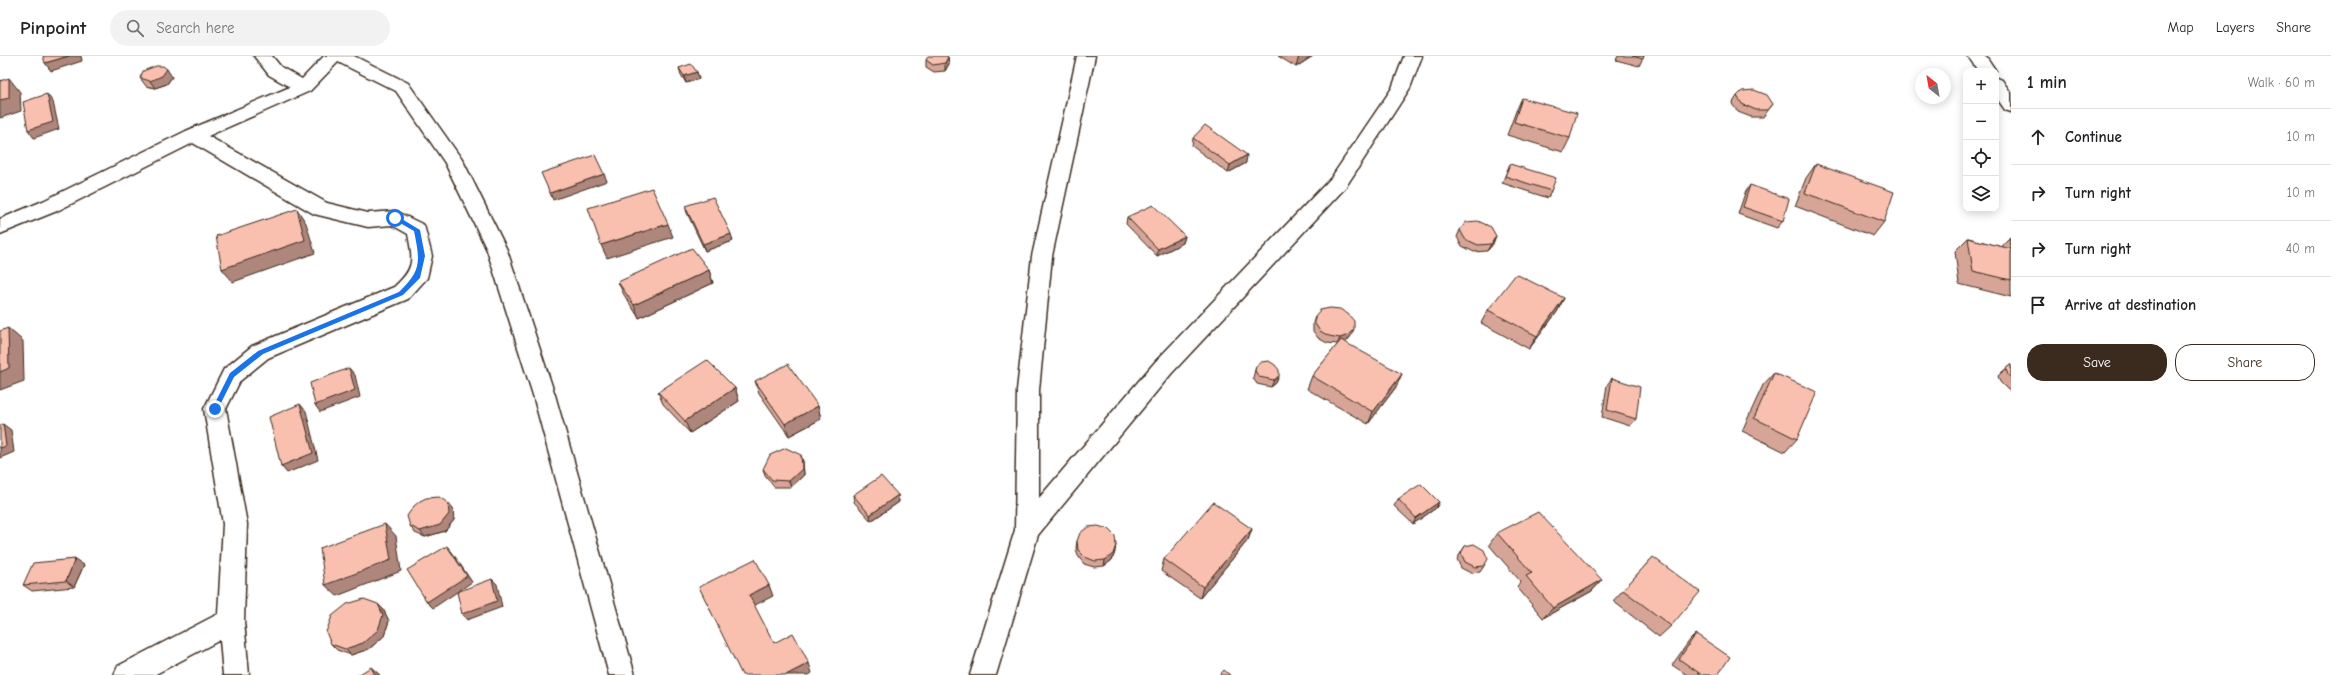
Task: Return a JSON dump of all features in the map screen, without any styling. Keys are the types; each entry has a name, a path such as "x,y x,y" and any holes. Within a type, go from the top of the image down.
{"street":[{"path":"263,56 267,64 274,70 304,87"},
{"path":"0,227 50,206 193,135 304,87 334,56"},
{"path":"340,56 402,87 454,161 497,250 544,395 622,675"},
{"path":"983,675 1027,530 1028,390 1042,256 1086,56"},
{"path":"1027,530 1163,368 1338,183 1401,88 1413,56"},
{"path":"1976,56 1985,68"},
{"path":"1999,88 2011,106"},
{"path":"193,135 321,208 368,220 395,218 417,230 422,256 417,278 401,293 260,352 232,375 215,409 236,524 231,620 236,675"},
{"path":"127,675 231,620"}],"building":[{"path":"43,56 69,56 45,63"},
{"path":"928,56 948,57 945,63 933,65 926,60"},
{"path":"1632,56 1644,56 1643,59"},
{"path":"691,64 697,72 684,76 679,68"},
{"path":"156,66 163,66 167,69 162,76 150,81 140,78 143,71"},
{"path":"9,78 9,98 0,100 0,81"},
{"path":"1754,90 1767,95 1773,104 1768,110 1756,110 1742,104 1737,96 1742,91"},
{"path":"47,94 53,122 28,130 23,102"},
{"path":"1522,98 1577,113 1570,138 1514,122"},
{"path":"1205,125 1247,155 1230,165 1193,138"},
{"path":"595,155 604,174 550,193 541,173"},
{"path":"1510,164 1556,178 1551,191 1505,176"},
{"path":"1816,164 1894,192 1884,222 1805,193"},
{"path":"1750,185 1789,199 1783,221 1743,207"},
{"path":"652,188 668,224 601,245 588,208"},
{"path":"713,197 731,234 703,244 685,206"},
{"path":"1153,205 1185,236 1158,249 1127,217"},
{"path":"297,209 305,240 222,269 216,236"},
{"path":"1478,221 1491,227 1496,236 1491,244 1478,245 1465,239 1460,230 1466,222"},
{"path":"1968,238 2011,249 2011,280 1973,271"},
{"path":"692,248 709,270 634,305 618,282"},
{"path":"1516,274 1564,298 1537,336 1488,310"},
{"path":"1330,308 1340,309 1348,314 1354,321 1354,329 1348,335 1340,338 1329,336 1320,331 1315,324 1315,316 1320,310"},
{"path":"8,328 9,368 0,372 0,331"},
{"path":"1341,340 1402,374 1373,412 1312,376"},
{"path":"707,360 735,388 685,421 658,392"},
{"path":"1269,361 1279,370 1279,376 1274,380 1259,377 1255,371 1256,366 1261,362"},
{"path":"788,364 818,406 785,424 755,381"},
{"path":"2011,365 2011,378 2006,369"},
{"path":"349,368 355,390 315,405 310,383"},
{"path":"1774,373 1817,392 1797,439 1754,418"},
{"path":"1612,378 1640,387 1636,419 1607,410"},
{"path":"300,404 313,453 281,466 269,417"},
{"path":"3,424 6,446 0,448 0,425"},
{"path":"786,448 801,455 802,469 789,481 772,480 763,469 770,455"},
{"path":"881,476 898,495 870,515 853,495"},
{"path":"1421,484 1439,502 1416,518 1398,499"},
{"path":"439,497 448,503 449,514 440,525 420,531 410,526 407,516 414,506 426,498"},
{"path":"1213,502 1252,529 1203,587 1164,559"},
{"path":"1538,512 1602,580 1553,608 1526,576 1532,573 1497,533"},
{"path":"385,524 391,560 325,585 320,548"},
{"path":"1098,526 1108,529 1115,536 1116,545 1113,554 1105,560 1095,561 1085,557 1078,550 1077,541 1080,533 1088,527"},
{"path":"1474,544 1484,550 1488,559 1484,566 1475,567 1465,562 1461,553 1465,546"},
{"path":"447,546 467,576 427,602 407,570"},
{"path":"1653,557 1700,592 1671,626 1623,590"},
{"path":"75,559 66,581 23,585 33,563"},
{"path":"755,559 769,585 749,595 774,643 793,633 809,663 786,675 742,675 699,587"},
{"path":"492,579 497,601 462,614 457,592"},
{"path":"364,599 378,604 383,615 378,630 363,643 345,649 331,644 326,632 332,616 347,604"},
{"path":"1696,634 1730,657 1718,675 1702,675 1679,659"},
{"path":"371,667 375,675 358,675"},
{"path":"1224,670 1230,675 1220,675"}],"route":[{"path":"215,409 232,375 260,352 401,293 417,278 422,256 417,230 395,218"}]}
